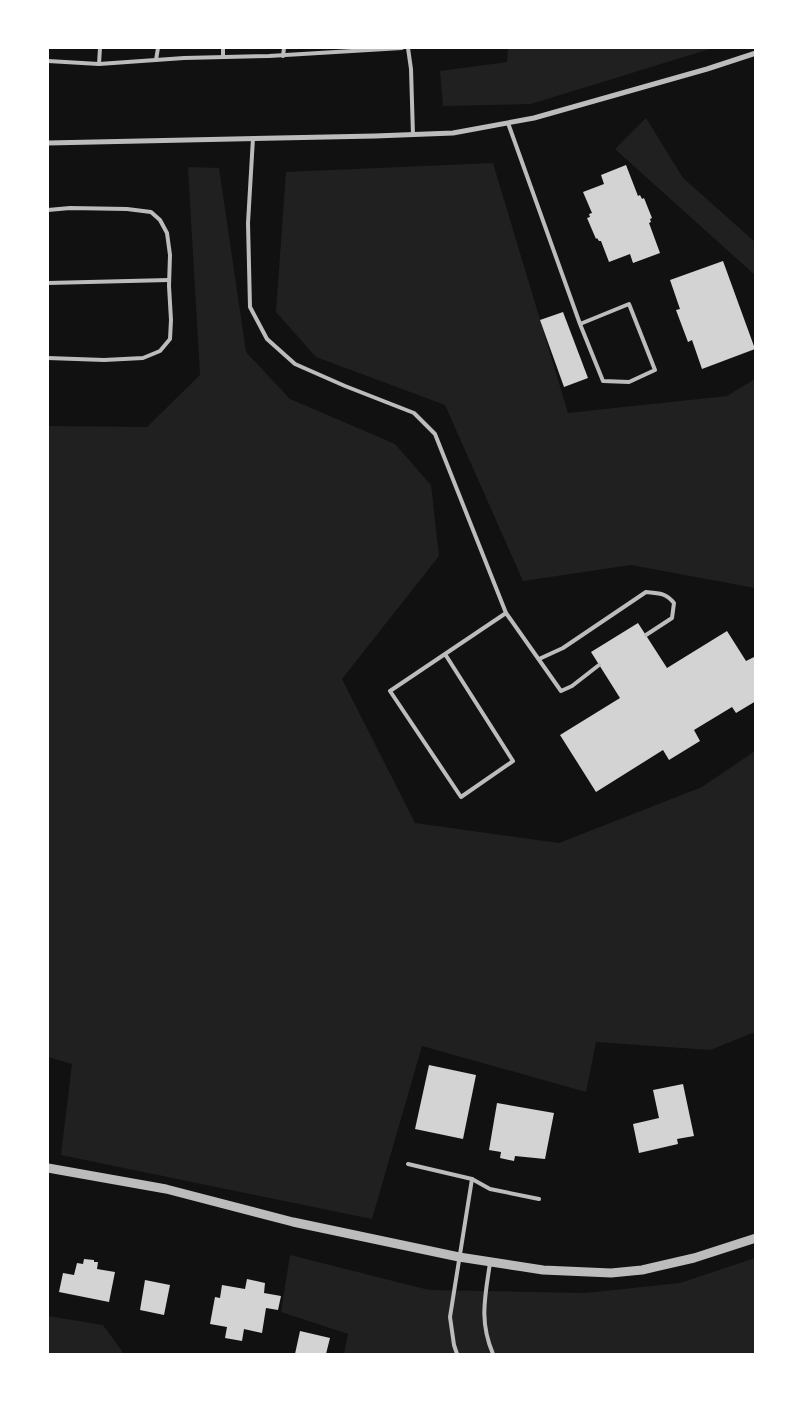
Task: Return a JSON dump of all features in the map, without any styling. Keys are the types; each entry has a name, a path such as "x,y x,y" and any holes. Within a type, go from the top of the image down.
{"street":[{"path":"48,143 452,133 534,118 708,69 756,52"},
{"path":"48,1168 166,1189 292,1222 459,1257 543,1270 611,1273 642,1270 694,1258 756,1238"}],"lane":[{"path":"99,64 100,48"},
{"path":"156,60 158,48"},
{"path":"223,48 223,57"},
{"path":"283,56 284,48"},
{"path":"48,61 99,64 223,57 283,56 402,48"},
{"path":"408,48 411,70 413,134"},
{"path":"508,123 580,324 603,381 629,382 655,370 629,304 580,324"},
{"path":"253,138 248,223 250,307 267,338 295,364 414,413 435,434 506,613 561,690 572,686 599,665"},
{"path":"48,210 70,208 127,209 151,212 160,220 167,233 170,255 170,339 160,351 143,358 104,360 48,358"},
{"path":"48,283 169,280"},
{"path":"539,659 563,648 646,592 662,593 669,597 674,604 672,618 646,635"},
{"path":"445,654 513,761 461,797 390,691 445,654 506,613"},
{"path":"408,1164 472,1179 490,1189 539,1199"},
{"path":"457,1354 450,1317 472,1179"},
{"path":"490,1263 484,1310 486,1338 493,1354"}],"shaded area":[{"path":"508,48 713,48 531,104 443,106 440,71 507,62"},
{"path":"646,118 683,178 755,242 755,275 615,149"},
{"path":"493,163 568,413 727,396 755,379 755,588 631,565 523,581 445,405 316,357 276,312 286,172"},
{"path":"188,167 219,168 246,352 290,399 395,444 431,485 439,556 342,679 415,823 559,843 702,787 755,751 755,1032 710,1050 596,1042 586,1092 422,1046 372,1219 61,1155 72,1064 48,1057 48,426 147,427 200,375"},
{"path":"290,1255 429,1290 585,1293 680,1283 755,1258 755,1354 344,1354 348,1334 281,1312"},
{"path":"48,1316 103,1325 124,1354 48,1354"}],"building":[{"path":"626,165 638,196 640,195 642,199 644,198 652,218 649,223 660,253 633,263 630,254 609,262 601,241 596,239 587,218 592,213 583,192 604,184 601,175"},
{"path":"723,261 755,349 702,369 692,340 688,342 676,310 680,309 670,280"},
{"path":"563,312 588,378 564,387 540,320"},
{"path":"638,623 667,668 727,631 746,661 756,656 756,701 736,713 732,707 694,730 700,741 669,760 663,750 596,792 560,735 620,698 591,652"},
{"path":"429,1065 476,1075 463,1139 415,1129"},
{"path":"683,1084 694,1136 677,1139 678,1144 639,1153 633,1124 659,1118 653,1090"},
{"path":"497,1103 554,1113 545,1159 515,1156 514,1161 500,1158 501,1152 489,1150"},
{"path":"84,1259 98,1262 97,1269 115,1272 109,1302 59,1292 63,1273 74,1275 77,1263 83,1264"},
{"path":"247,1279 265,1283 264,1293 281,1296 278,1310 266,1308 262,1333 244,1329 242,1341 225,1338 227,1327 210,1324 215,1297 220,1298 222,1285 245,1289"},
{"path":"145,1280 170,1285 164,1315 140,1310"},
{"path":"300,1331 330,1338 326,1354 295,1354"}]}
